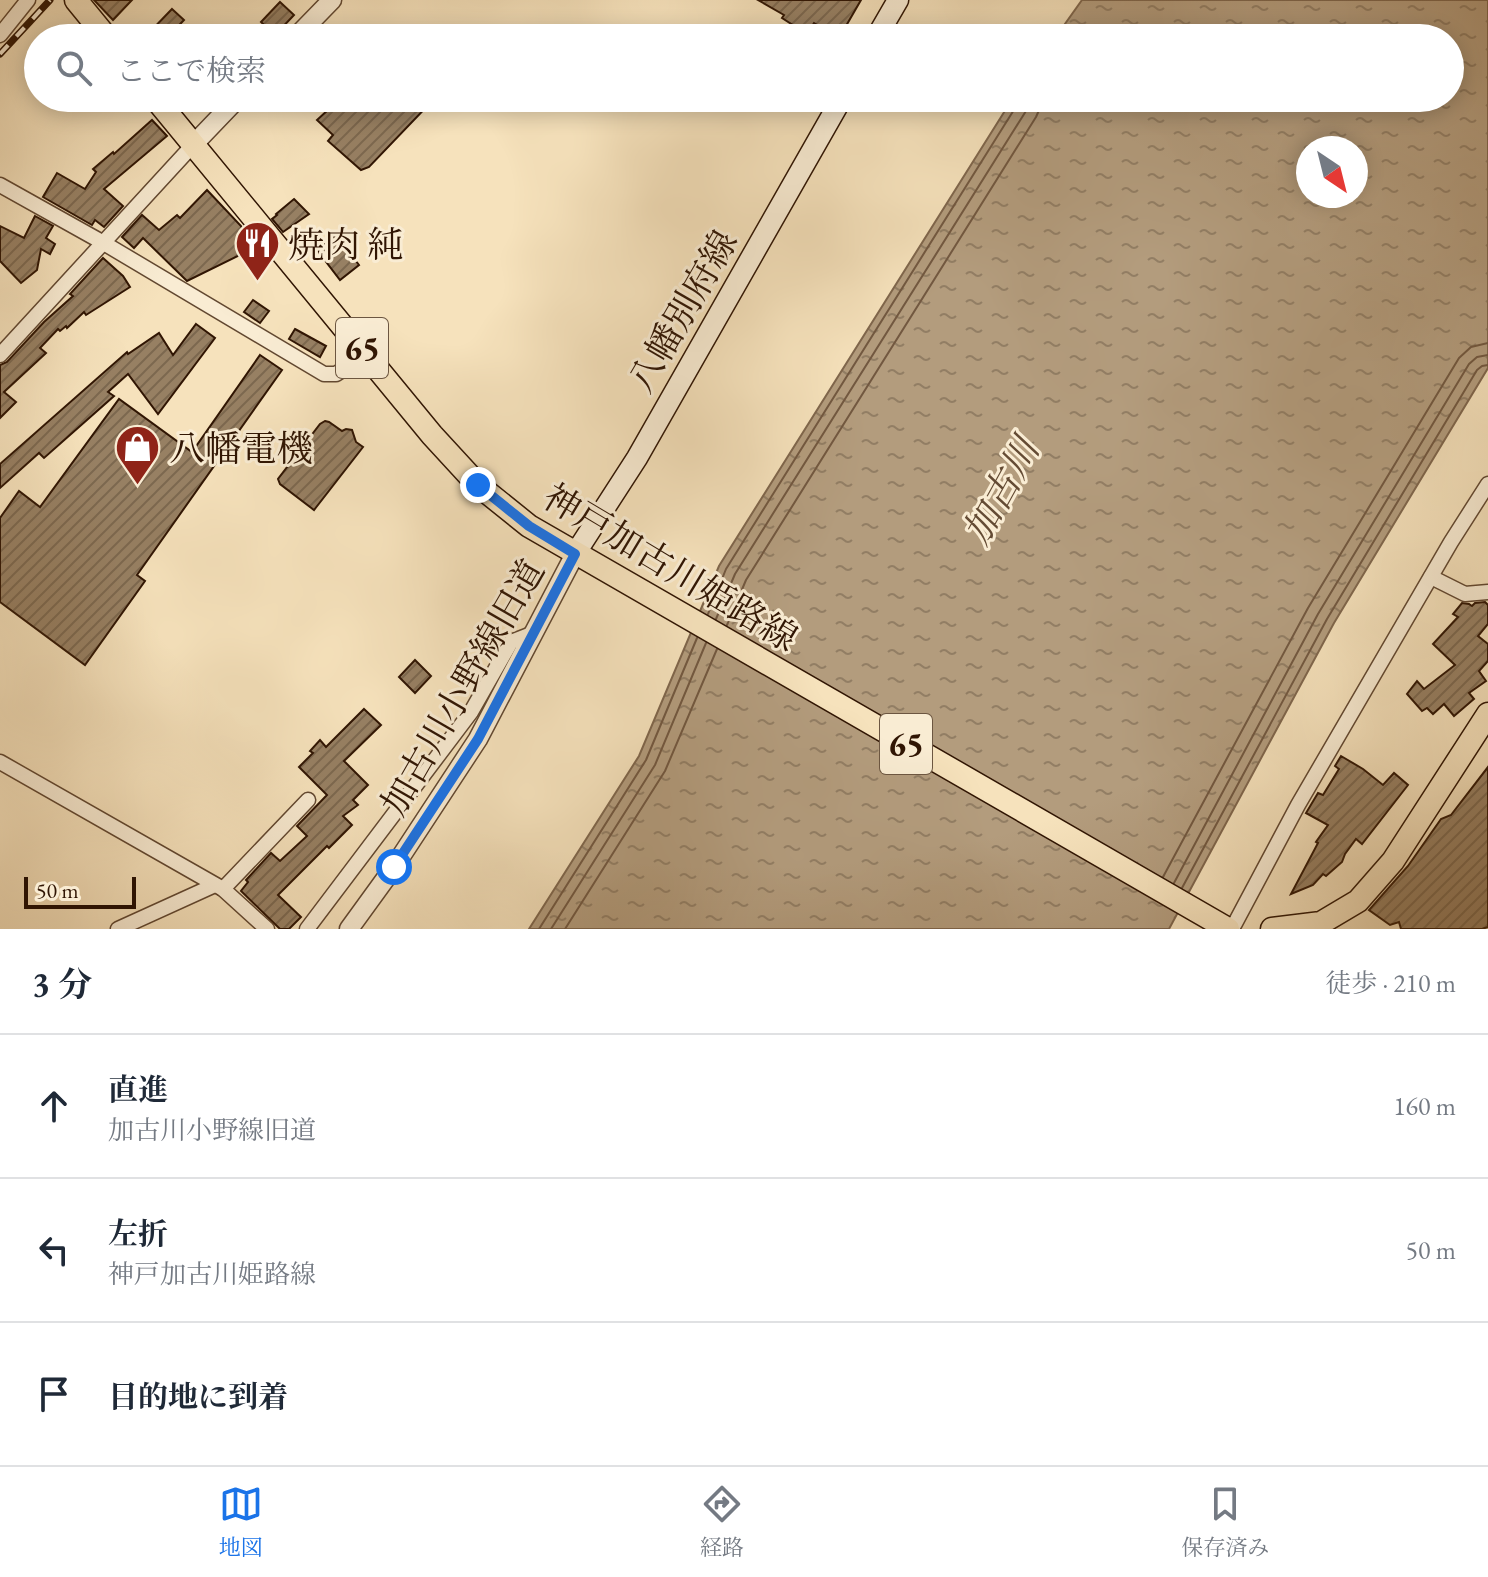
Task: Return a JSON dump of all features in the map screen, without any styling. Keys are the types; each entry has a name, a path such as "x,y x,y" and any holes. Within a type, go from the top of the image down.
{"main road":[{"path":"76,0 96,24"},
{"path":"884,24 898,0"},
{"name":"神戸加古川姫路線","path":"166,112 432,435 478,485 529,526 1225,926"},
{"name":"八幡別府線","path":"575,554 637,458 834,112"},
{"path":"1272,929 1321,923 1358,901 1393,861 1488,714"}],"street":[{"path":"0,35 28,0"},
{"path":"309,24 332,0"},
{"path":"0,355 225,112"},
{"path":"0,185 324,374 336,374 367,354"},
{"path":"1225,926 1488,484"},
{"name":"加古川小野線旧道","path":"349,929 394,867 478,739 575,554"},
{"path":"1431,577 1465,594 1488,592"},
{"path":"307,929 471,712 511,642 534,633"},
{"path":"0,762 219,887 267,929"},
{"path":"118,929 219,887 308,800"}],"water":[{"name":"加古川","path":"1082,0 1488,0 1488,368 1334,623 1169,929 529,929 639,756 719,566 1004,112 1464,112 1464,24 1065,24"}],"building":[{"path":"94,0 132,0 113,20"},
{"path":"758,0 861,0 847,24 791,24 782,18 784,15"},
{"path":"280,2 294,15 285,24 261,22"},
{"path":"172,9 184,20 180,24 158,24"},
{"path":"326,112 422,112 369,167 361,170 328,141 333,135 317,120"},
{"path":"152,120 167,136 104,189 123,206 104,227 95,220 92,225 43,197 57,173 85,189 96,172 93,169"},
{"path":"207,190 245,229 254,248 187,281 143,238 134,248 122,237 142,215 159,230 177,215 180,218"},
{"path":"294,199 309,214 283,232 272,219"},
{"path":"35,216 53,226 46,238 55,244 50,254 41,249 37,270 21,283 0,261 0,226 24,238"},
{"path":"336,235 359,265 340,280 317,250"},
{"path":"103,258 130,287 86,315 84,312 67,328 58,329 40,348 46,353 4,392 16,402 0,418 0,365 7,362 73,296 70,294"},
{"path":"253,300 269,311 260,323 244,312"},
{"path":"196,324 215,338 158,414 128,374 108,392 114,396 44,458 39,453 0,488 0,464 127,352 159,333 173,355"},
{"path":"295,329 326,346 320,357 289,339"},
{"path":"260,355 282,370 137,575 145,581 85,665 0,602 0,518 19,491 40,507 119,399 192,452"},
{"path":"325,421 342,431 352,430 356,442 363,447 314,510 280,484 278,479"},
{"path":"1485,602 1488,605 1488,624 1478,636 1488,644 1488,661 1479,671 1486,681 1469,693 1474,699 1454,716 1444,704 1433,714 1427,708 1422,711 1407,694 1417,681 1424,689 1455,665 1433,644 1458,617 1453,614 1462,603 1472,606"},
{"path":"415,660 431,676 415,693 399,677"},
{"path":"364,709 381,725 344,761 368,785 353,800 358,805 343,816 352,825 278,895 301,917 289,929 280,929 241,891 248,882 246,880 271,853 280,861 307,836 297,826 327,795 299,767 313,753 310,751 320,740 326,747"},
{"path":"1341,756 1383,785 1394,773 1408,785 1362,844 1356,839 1342,862 1326,876 1323,874 1313,885 1291,894 1316,842 1328,825 1306,813 1318,793 1323,795 1339,769 1335,766"},
{"path":"1488,767 1488,927 1401,929 1399,922 1390,925 1369,910 1408,866 1441,819 1451,815"}],"railway":[{"path":"28,24 50,0"},
{"path":"0,54 24,28"}],"place":[{"name":"焼肉 純","path":"257,283"},
{"name":"八幡電機","path":"138,487"}],"route":[{"path":"394,867 478,739 575,554 529,526 478,485"}]}
